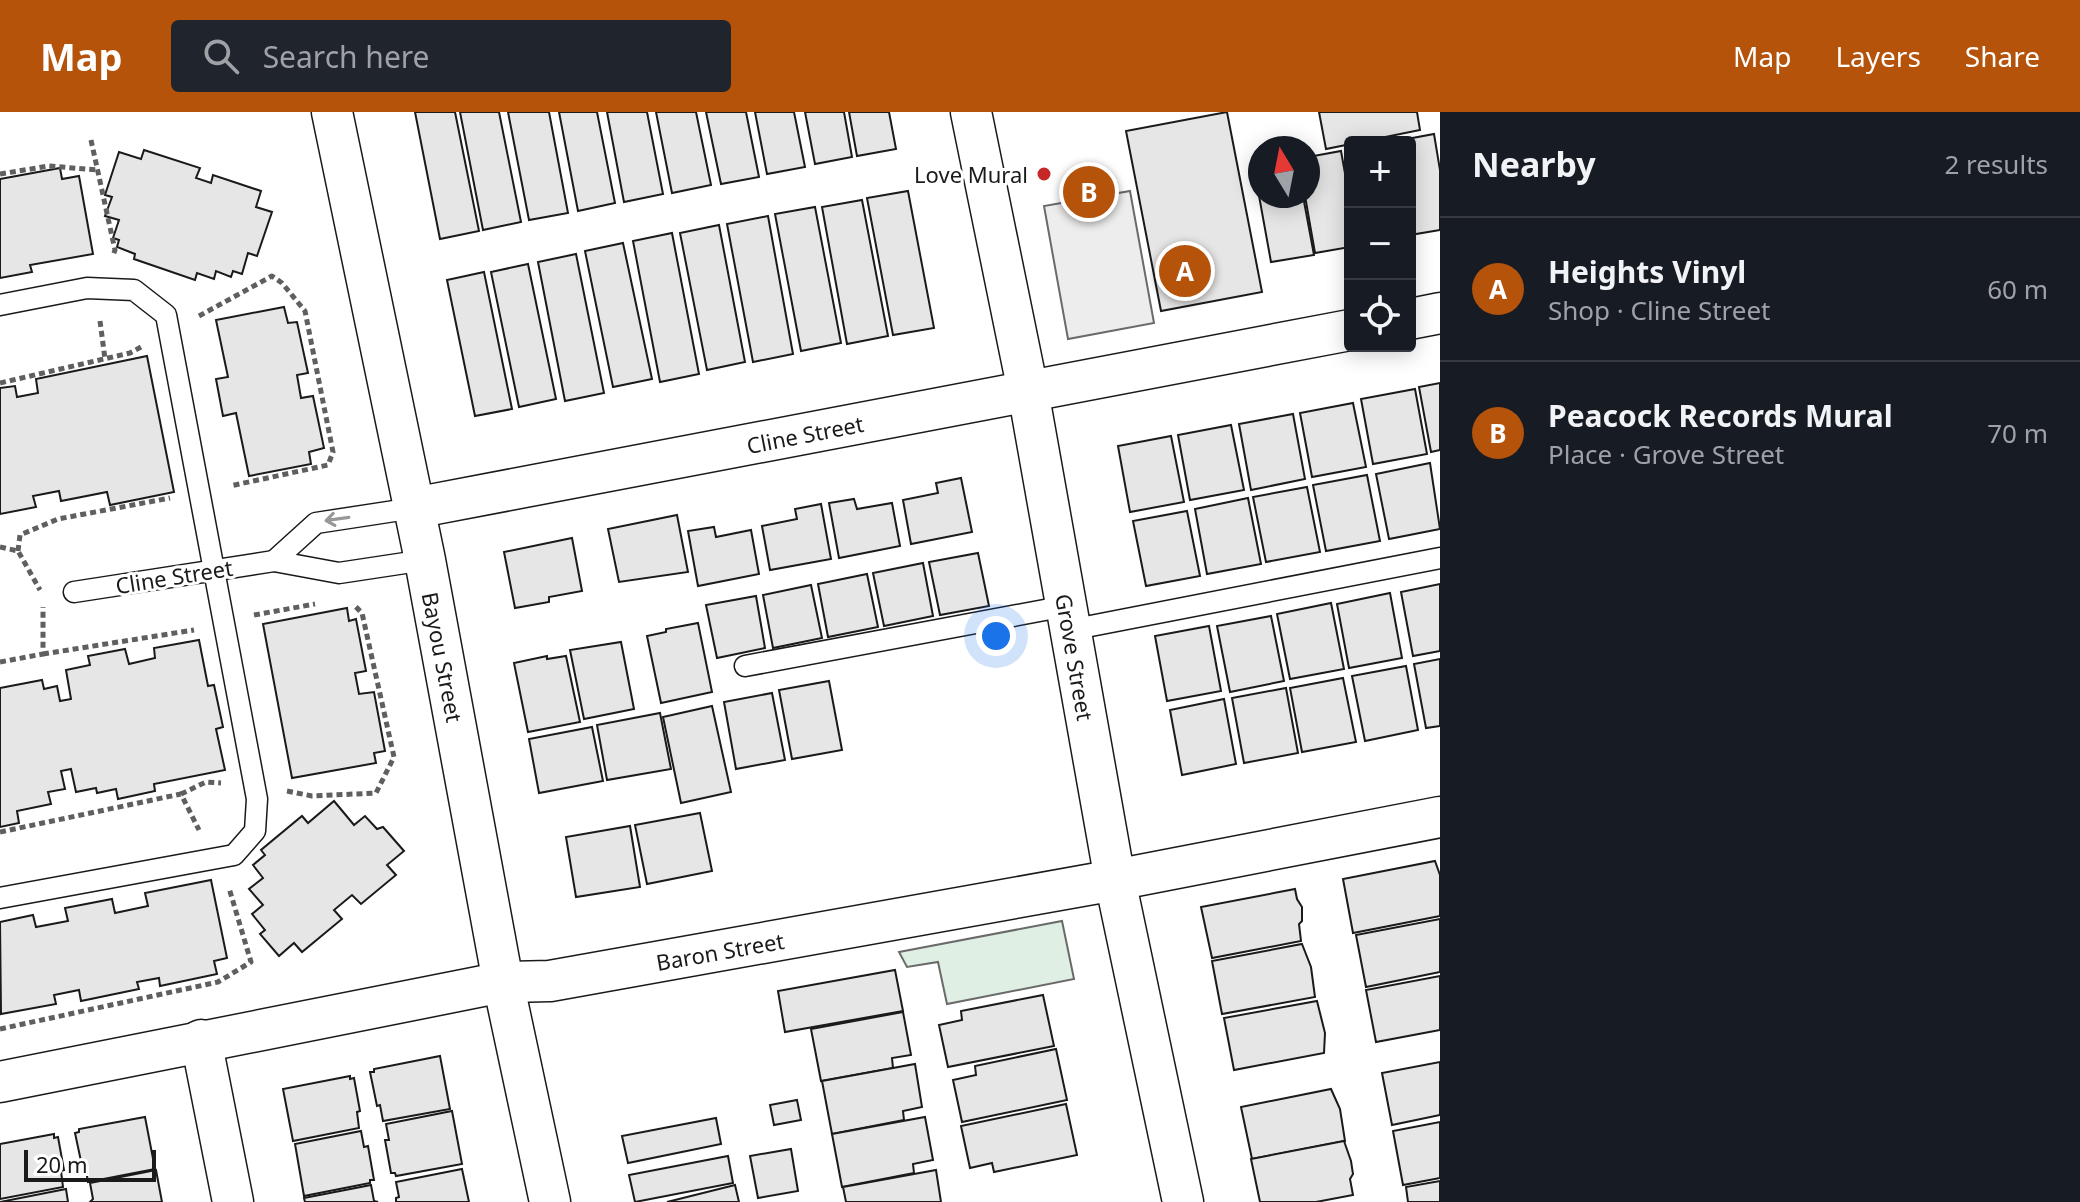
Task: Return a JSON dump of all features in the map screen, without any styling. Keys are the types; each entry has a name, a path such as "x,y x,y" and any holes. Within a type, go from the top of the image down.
{"street":[{"name":"Bayou Street","path":"332,112 425,560 503,982 550,1202"},
{"name":"Grove Street","path":"971,112 1028,391 1115,880 1183,1202"},
{"path":"1416,318 1440,313"},
{"name":"Cline Street","path":"414,508 1344,331"},
{"name":"Baron Street","path":"0,1082 503,982 550,981 1115,880 1440,817"},
{"path":"201,1040 233,1202"}],"lane":[{"path":"0,305 87,288 134,290 166,315 257,799 255,831 234,855 0,898"},
{"name":"Cline Street","path":"274,561 316,523 414,508"},
{"path":"745,666 1440,558"},
{"name":"Cline Street","path":"74,592 274,561 339,573 425,560"}],"path":[{"path":"91,140 115,250 100,322 105,359"},
{"path":"0,174 49,166 97,170"},
{"path":"0,547 18,551 43,596 43,654 0,662"},
{"path":"0,832 181,794 225,875 251,962 218,982 0,1029"}],"green space":[{"path":"1062,921 1074,979 947,1004 938,962 907,967 899,952"}],"shaded area":[{"path":"1130,191 1154,323 1068,339 1044,206"}],"building":[{"path":"415,112 455,112 479,231 440,239"},
{"path":"460,112 499,112 521,222 483,230"},
{"path":"508,112 549,112 568,213 529,220"},
{"path":"559,112 597,112 615,203 578,211"},
{"path":"607,112 647,112 663,194 624,202"},
{"path":"656,112 696,112 711,185 672,193"},
{"path":"706,112 746,112 759,177 721,184"},
{"path":"755,112 794,112 805,167 767,174"},
{"path":"805,112 844,112 852,157 815,164"},
{"path":"849,112 889,112 896,149 857,156"},
{"path":"1227,112 1262,292 1161,311 1126,131"},
{"path":"1319,112 1417,112 1420,130 1390,136 1344,136 1344,145 1326,149"},
{"path":"1434,134 1440,170 1440,230 1416,234 1416,208 1416,137"},
{"path":"144,150 200,168 196,178 211,183 213,175 261,191 256,207 272,212 257,256 248,253 242,274 233,271 231,277 216,271 214,279 197,273 195,280 134,259 135,254 117,247 119,240 113,238 119,220 105,216 112,197 105,195 119,152 141,159"},
{"path":"1341,151 1344,168 1344,248 1315,253 1307,208 1320,208 1320,155"},
{"path":"60,168 62,179 79,176 93,254 30,265 32,272 0,278 0,179"},
{"path":"908,191 934,328 893,335 867,198"},
{"path":"862,200 888,336 847,344 822,207"},
{"path":"815,207 841,343 801,351 775,214"},
{"path":"1261,208 1305,208 1314,255 1271,262"},
{"path":"768,216 793,354 753,362 727,224"},
{"path":"719,225 745,362 707,370 680,233"},
{"path":"672,233 699,374 660,382 633,241"},
{"path":"623,243 652,379 613,387 585,251"},
{"path":"576,254 604,393 565,401 538,262"},
{"path":"528,264 556,399 519,407 491,272"},
{"path":"484,272 512,409 475,416 447,280"},
{"path":"284,307 288,323 297,322 308,373 297,375 301,398 313,396 324,448 309,452 311,464 249,476 236,413 223,416 216,379 228,377 216,320"},
{"path":"147,356 174,492 110,505 107,492 61,501 59,491 33,496 36,507 0,514 0,388 15,386 17,397 38,393 36,379"},
{"path":"1440,383 1440,450 1431,452 1419,387"},
{"path":"1415,389 1427,454 1373,464 1361,399"},
{"path":"1353,403 1366,467 1312,477 1300,413"},
{"path":"1293,414 1305,479 1251,490 1239,424"},
{"path":"1231,425 1244,490 1190,500 1178,435"},
{"path":"1171,436 1184,502 1130,512 1118,446"},
{"path":"1430,463 1440,529 1389,539 1376,474"},
{"path":"1367,475 1380,541 1326,551 1313,485"},
{"path":"961,478 972,532 911,544 903,500 938,493 936,483"},
{"path":"1307,487 1320,552 1266,562 1253,497"},
{"path":"1248,498 1261,564 1207,574 1195,509"},
{"path":"854,499 857,509 892,503 900,546 839,558 829,503"},
{"path":"821,504 831,559 770,570 762,526 797,519 795,509"},
{"path":"1187,511 1200,576 1146,586 1133,521"},
{"path":"677,515 688,572 619,582 608,529"},
{"path":"714,527 716,537 751,530 759,574 698,586 688,531"},
{"path":"572,538 582,591 549,597 549,602 515,608 504,552"},
{"path":"978,553 989,606 940,615 929,562"},
{"path":"923,563 933,616 884,626 873,573"},
{"path":"867,574 878,627 828,637 818,584"},
{"path":"1440,584 1440,651 1413,656 1401,592"},
{"path":"811,585 822,638 773,648 763,595"},
{"path":"1390,593 1402,658 1349,668 1337,604"},
{"path":"756,596 765,648 717,658 706,605"},
{"path":"1331,603 1344,669 1290,679 1277,614"},
{"path":"347,608 349,621 356,619 366,671 355,673 359,694 374,692 385,751 374,753 376,763 292,778 263,624"},
{"path":"1271,616 1284,681 1230,692 1217,626"},
{"path":"698,623 712,692 661,703 647,636"},
{"path":"1209,626 1221,691 1167,701 1155,636"},
{"path":"199,640 208,686 214,685 223,727 216,729 225,770 154,784 155,791 118,799 116,789 97,793 96,788 76,792 71,769 61,771 65,789 48,792 51,804 17,811 19,823 0,827 0,688 42,680 44,689 57,686 60,701 71,699 66,670 90,665 88,656 125,649 129,664 155,658 154,648"},
{"path":"621,642 634,709 584,719 570,650"},
{"path":"547,656 547,659 566,656 580,722 528,732 514,663"},
{"path":"1440,659 1440,726 1426,728 1414,664"},
{"path":"1406,666 1418,730 1365,741 1352,676"},
{"path":"1343,678 1356,742 1302,752 1290,688"},
{"path":"829,681 842,750 792,759 779,690"},
{"path":"1286,688 1298,753 1244,763 1232,698"},
{"path":"772,693 785,760 736,769 724,702"},
{"path":"1224,699 1236,764 1182,775 1170,710"},
{"path":"712,706 731,792 681,803 663,717"},
{"path":"660,713 671,769 607,780 597,725"},
{"path":"592,727 603,781 539,793 529,739"},
{"path":"334,801 354,825 365,816 377,829 383,827 404,851 387,865 396,875 361,904 352,895 334,910 342,919 302,952 294,943 279,956 260,934 265,930 252,914 263,905 249,889 263,878 253,865 265,855 261,850 302,816 308,823"},
{"path":"700,813 712,871 647,884 635,825"},
{"path":"630,826 640,887 576,897 566,837"},
{"path":"1435,861 1440,875 1440,916 1353,933 1343,879"},
{"path":"211,880 227,958 214,961 217,974 160,986 159,978 137,982 139,989 81,1001 79,990 54,995 56,1004 1,1014 0,922 33,915 36,927 68,921 65,908 112,899 115,913 148,906 145,893"},
{"path":"1295,889 1302,907 1302,921 1299,924 1301,941 1212,958 1201,907"},
{"path":"1440,919 1440,972 1366,987 1356,935"},
{"path":"1302,944 1311,967 1315,997 1222,1014 1212,961"},
{"path":"895,970 903,1011 785,1032 778,991"},
{"path":"1440,976 1440,1030 1376,1042 1366,990"},
{"path":"1043,995 1054,1046 948,1067 939,1025 962,1020 961,1011"},
{"path":"1317,1001 1325,1033 1324,1053 1234,1070 1224,1018"},
{"path":"903,1012 911,1055 892,1058 893,1068 821,1081 811,1029"},
{"path":"1056,1049 1067,1100 962,1122 953,1080 976,1075 975,1066"},
{"path":"440,1056 450,1109 383,1121 370,1072"},
{"path":"1440,1062 1440,1115 1392,1125 1382,1073"},
{"path":"915,1064 922,1107 903,1111 904,1120 832,1134 822,1081"},
{"path":"350,1076 350,1079 354,1078 360,1111 357,1112 359,1128 293,1141 283,1089"},
{"path":"1331,1089 1340,1109 1345,1141 1252,1159 1241,1107"},
{"path":"797,1100 801,1120 774,1125 770,1105"},
{"path":"1066,1104 1077,1155 994,1172 992,1163 970,1168 961,1126"},
{"path":"452,1111 462,1164 396,1176 391,1173 385,1140 389,1140 386,1124"},
{"path":"145,1117 155,1169 88,1182 75,1133 79,1129"},
{"path":"925,1117 933,1160 913,1164 914,1173 842,1187 832,1134"},
{"path":"716,1118 721,1144 628,1163 622,1136"},
{"path":"1440,1122 1440,1178 1403,1185 1393,1131"},
{"path":"361,1131 364,1147 368,1146 374,1180 304,1196 295,1144"},
{"path":"54,1134 54,1138 58,1137 64,1170 61,1171 63,1187 0,1199 0,1144"},
{"path":"1344,1141 1351,1161 1353,1195 1316,1202 1260,1202 1251,1159"},
{"path":"791,1149 798,1191 758,1198 750,1156"},
{"path":"728,1156 733,1183 635,1202 629,1175"},
{"path":"462,1169 469,1202 396,1202 399,1197 396,1182"},
{"path":"156,1170 162,1202 90,1202 93,1199 90,1183"},
{"path":"936,1170 941,1202 846,1202 843,1187"},
{"path":"1440,1181 1440,1202 1408,1202 1406,1187"},
{"path":"371,1185 374,1201 378,1202 305,1202 304,1198"},
{"path":"735,1185 739,1202 667,1202"},
{"path":"66,1189 68,1202 0,1202"}],"place":[{"name":"Love Mural","path":"1044,174"},
{"name":"Peacock Records Mural","path":"1089,192"},
{"name":"Heights Vinyl","path":"1185,271"}]}
